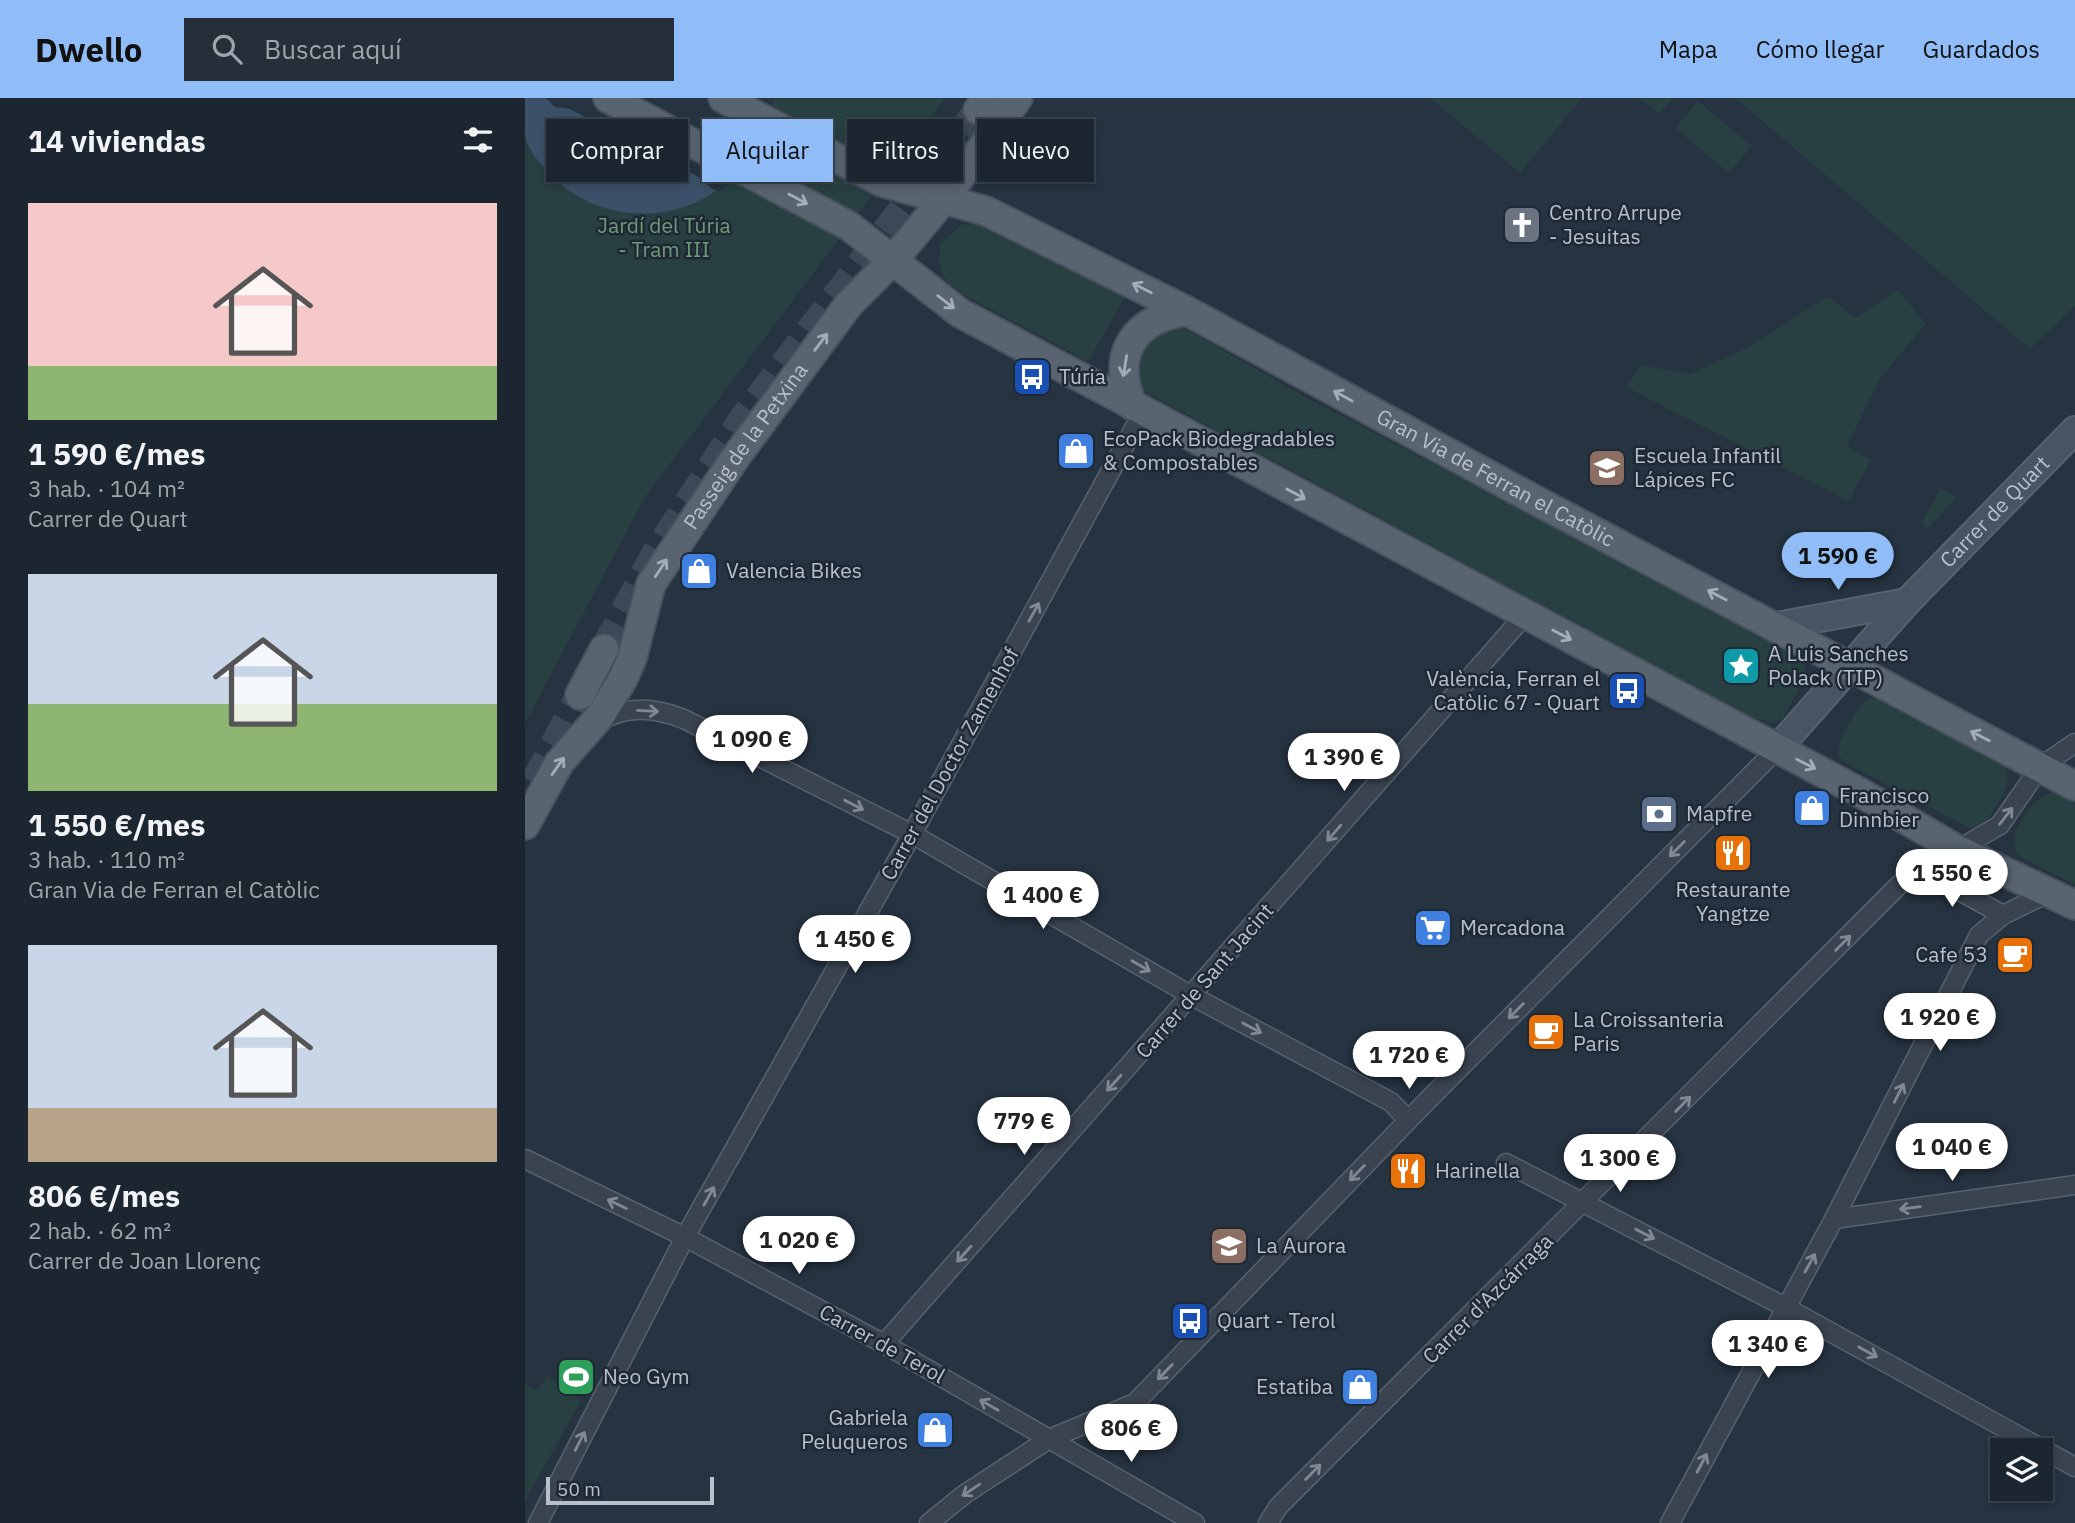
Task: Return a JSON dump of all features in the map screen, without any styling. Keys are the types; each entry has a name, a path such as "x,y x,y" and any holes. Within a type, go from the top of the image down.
{"main road":[{"path":"608,98 849,226 960,313 1524,616 1861,793 1956,849 2063,899"},
{"name":"Gran Via de Ferran el Catòlic","path":"723,98 882,183 944,199 1011,223 1187,311 1535,500 2075,786"},
{"name":"Passeig de la Petxina","path":"525,825 559,763 601,715 623,679 632,658 651,584 735,458 849,304 893,260 944,199 1018,98"},
{"path":"1138,409 1124,386 1122,367 1131,343 1152,322 1168,314 1187,311"},
{"path":"580,695 604,649"}],"street":[{"name":"Carrer del Doctor Zamenhof","path":"538,1523 685,1237 912,834 1138,409"},
{"name":"Carrer de Quart","path":"929,1523 965,1494 1049,1439 1135,1403 1408,1120 1777,748 1907,601 2075,430"},
{"path":"1777,626 1907,601"},
{"name":"Carrer de Sant Jacint","path":"884,1344 1524,616"},
{"path":"586,732 616,714 650,709 668,713 912,834 1192,996 1391,1102 1408,1120"},
{"path":"1956,849 1987,835 2000,825 2041,767 2075,743"},
{"name":"Carrer d'Azcárraga","path":"1268,1523 1278,1507 1585,1203 1902,882 1956,849"},
{"path":"1920,869 2003,915"},
{"path":"1670,1523 1834,1219 1979,935 2003,915 2063,899"},
{"name":"Carrer de Terol","path":"525,1159 685,1237 884,1344 1195,1523"},
{"path":"1506,1163 1786,1307 2075,1467"},
{"path":"1834,1219 2075,1185"}],"green space":[{"name":"Jardí del Túria - Tram III","path":"525,98 945,98 929,119 847,119 847,182 882,182 645,497 525,723"},
{"path":"1430,98 1582,98 1520,173"},
{"path":"1639,98 1673,98 1659,114"},
{"path":"1735,98 2075,98 2075,306 2030,349"},
{"path":"1698,101 1752,146 1729,173 1675,128"},
{"path":"976,222 1004,233 1125,297 1088,362 963,294 945,279 939,259 941,243 961,225"},
{"path":"1898,290 1926,324 1881,377 1847,446 1871,460 1848,501 1626,387 1641,365 1691,374 1748,347 1828,296 1855,318"},
{"path":"1180,326 1309,399 1794,652 1804,662 1806,676 1783,718 1774,723 1753,718 1138,388 1134,367 1152,333"},
{"path":"1941,488 1957,497 1928,529 1921,523"},
{"path":"1869,698 1879,699 2004,766 2007,772 2006,787 1985,824 1969,828 1845,763 1838,755 1841,740 1853,716"},
{"path":"2054,792 2075,803 2075,885 2018,855 2015,847 2018,828 2030,808 2038,800"},
{"path":"547,1376 581,1401 525,1501 525,1384 537,1391"}],"water":[{"path":"525,98 771,98 760,119 702,119 702,182 724,182 717,190 696,202 674,210 628,213 606,208 584,200 559,182 688,182 688,119 546,119 546,170 528,146 525,135"}],"pier":[{"path":"546,98 774,98 767,119 702,119 702,179 688,171 688,119 589,119 570,109 555,107"},
{"path":"705,182 729,182 722,191 712,189"}],"tunnel":[{"path":"604,649 655,554 743,418 978,110"},
{"path":"534,783 580,695"}],"place":[{"name":"Centro Arrupe - Jesuitas","path":"1522,225"},
{"name":"Túria","path":"1032,377"},
{"name":"EcoPack Biodegradables & Compostables","path":"1076,451"},
{"name":"Escuela Infantil Lápices FC","path":"1607,468"},
{"name":"Valencia Bikes","path":"699,571"},
{"name":"A Luis Sanches Polack (TIP)","path":"1741,666"},
{"name":"València, Ferran el Catòlic 67 - Quart","path":"1627,691"},
{"name":"Francisco Dinnbier","path":"1812,808"},
{"name":"Mapfre","path":"1659,814"},
{"name":"Restaurante Yangtze","path":"1733,853"},
{"name":"Mercadona","path":"1433,928"},
{"name":"Cafe 53","path":"2015,955"},
{"name":"La Croissanteria Paris","path":"1546,1032"},
{"name":"Harinella","path":"1408,1171"},
{"name":"La Aurora","path":"1229,1246"},
{"name":"Quart - Terol","path":"1190,1321"},
{"name":"Neo Gym","path":"576,1377"},
{"name":"Estatiba","path":"1360,1387"},
{"name":"Gabriela Peluqueros","path":"935,1430"}]}
